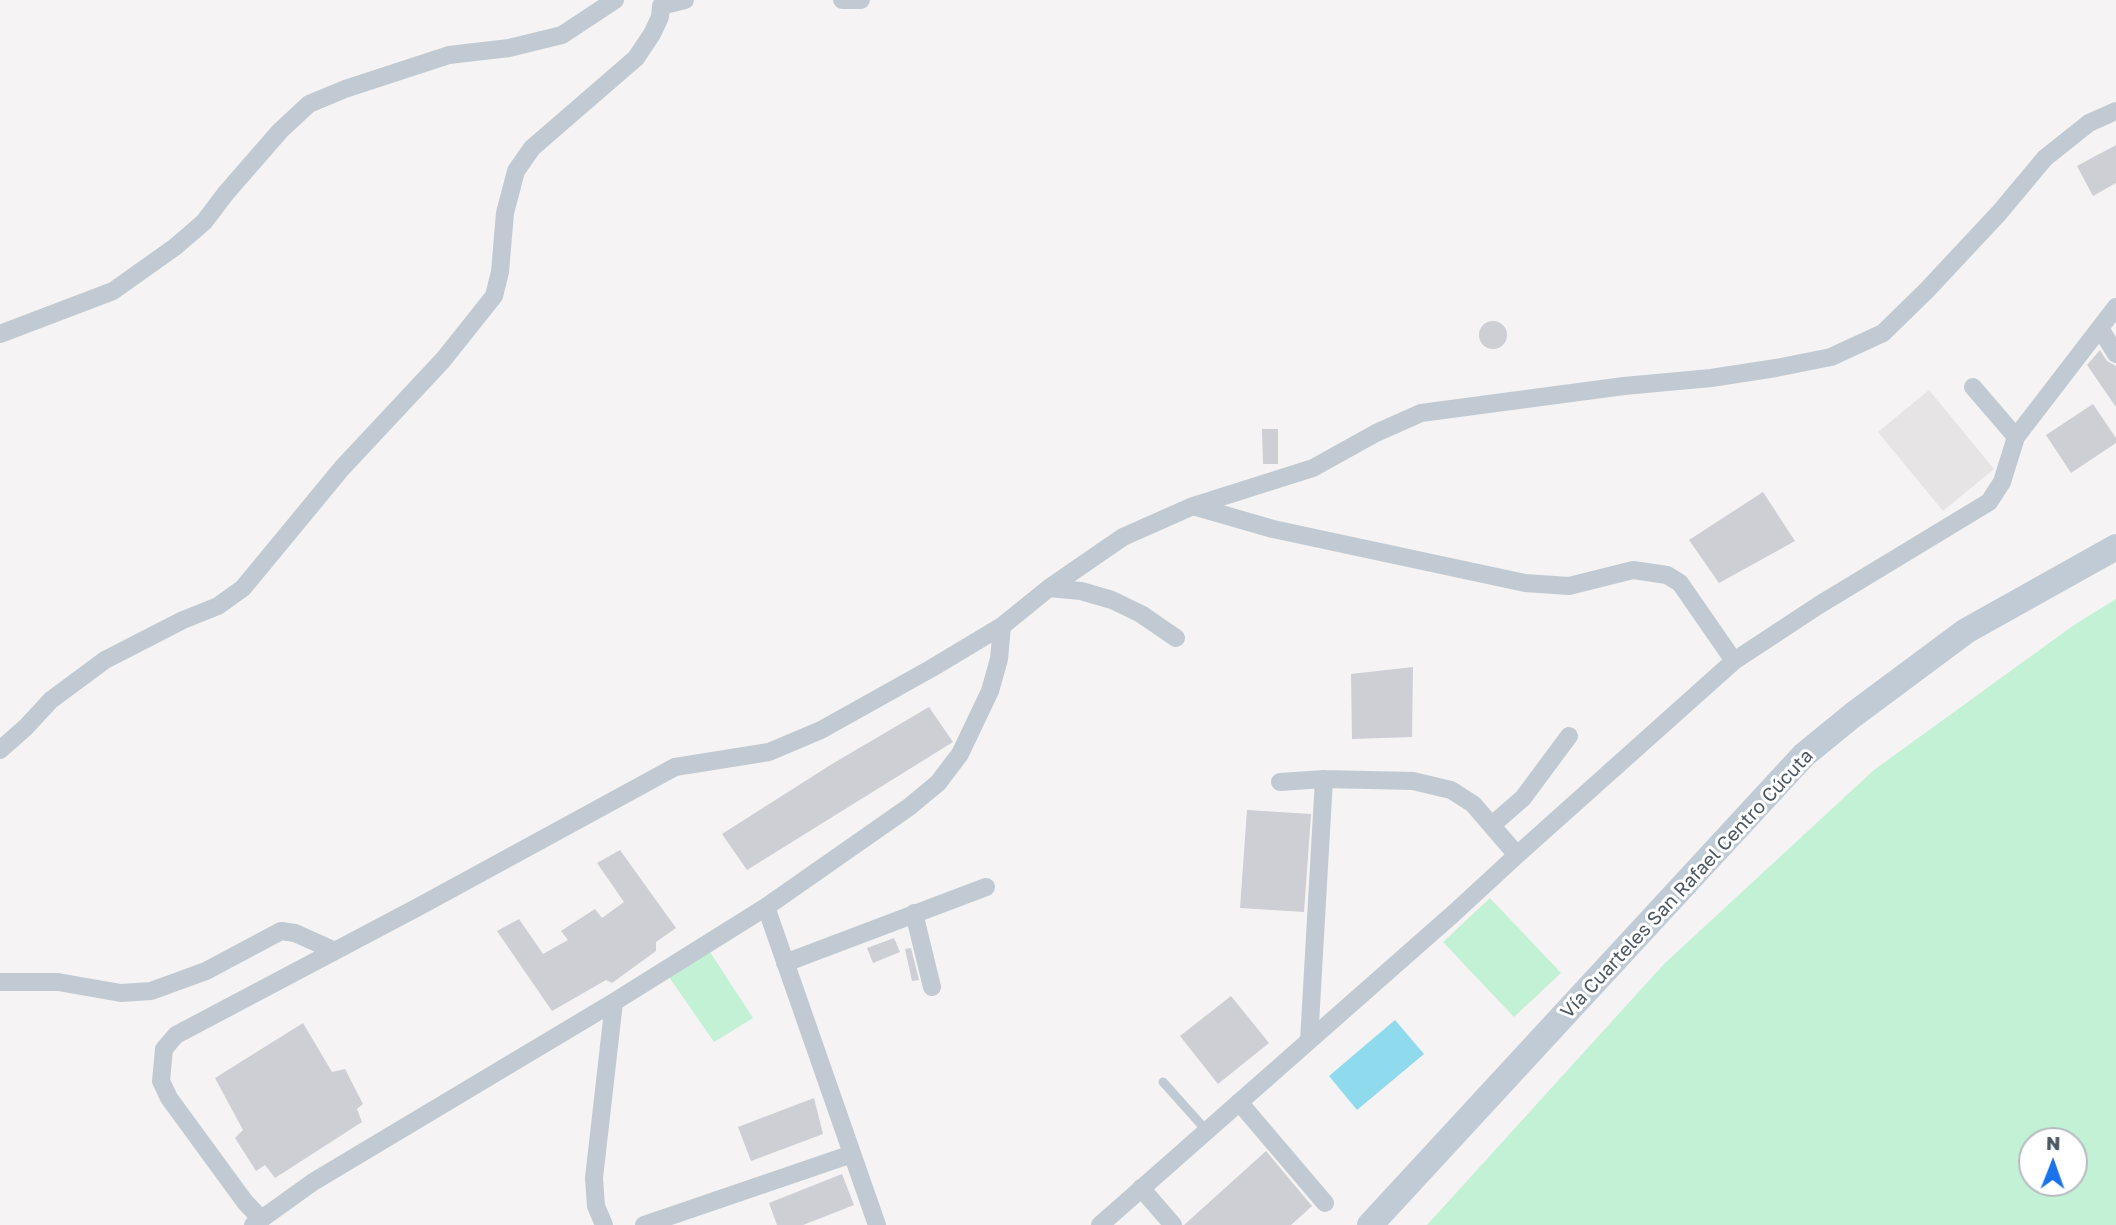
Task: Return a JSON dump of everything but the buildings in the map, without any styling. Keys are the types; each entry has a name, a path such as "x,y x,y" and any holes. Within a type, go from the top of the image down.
{"main road":[{"name":"Vía Cuarteles San Rafael Centro Cúcuta","path":"1370,1225 1804,755 1966,631 2116,547"}],"street":[{"path":"0,334 113,291 175,247 204,222 280,131 309,104 345,89 449,55 509,48 562,35 615,0"},
{"path":"0,750 51,700 105,660 183,620 218,606 243,589 342,468 443,360 494,296 500,272 505,213 516,171 532,148 636,58 660,17 658,3 685,0"},
{"path":"842,0 861,0"},
{"path":"1002,626 999,659 990,691 960,754 938,783 909,807 766,907 614,1002 313,1182 257,1222 169,1098 161,1080 164,1049 176,1035 675,767 769,752 821,730 1002,626 1049,588 1123,537 1193,506 1313,468 1421,412 1624,386 1712,378 1831,357 1883,333 1963,252 2045,159 2088,123 2116,111"},
{"path":"1100,1225 1453,914 1734,661 1819,605 1989,502 2002,482 2016,437 2101,330 2116,307"},
{"path":"2101,330 2116,354"},
{"path":"1973,387 2016,437"},
{"path":"1193,506 1273,529 1525,583 1569,586 1633,570 1667,575 1680,583 1734,661"},
{"path":"1049,588 1081,591 1112,600 1141,614 1177,638"},
{"path":"1492,825 1523,798 1569,736"},
{"path":"1280,782 1324,779 1413,781 1451,790 1473,804 1517,855"},
{"path":"1309,1041 1324,779"},
{"path":"785,963 986,887"},
{"path":"766,907 877,1225"},
{"path":"914,913 932,987"},
{"path":"0,982 58,982 121,993 151,991 206,971 281,931 295,933 335,951"},
{"path":"604,1225 596,1206 594,1178 614,1002"},
{"path":"1239,1101 1325,1203"},
{"path":"644,1225 852,1154"},
{"path":"1141,1188 1173,1225"}],"lane":[{"path":"1163,1082 1206,1130"}],"shaded area":[{"path":"1929,390 1994,469 1943,511 1878,432"}],"green space":[{"path":"2116,599 2116,1225 1427,1225 1664,964 1874,770 2074,625"},
{"path":"1490,898 1561,973 1514,1017 1443,942"},
{"path":"710,952 753,1018 714,1042 669,977"}],"water":[{"path":"1395,1020 1424,1054 1357,1110 1329,1076"}]}
